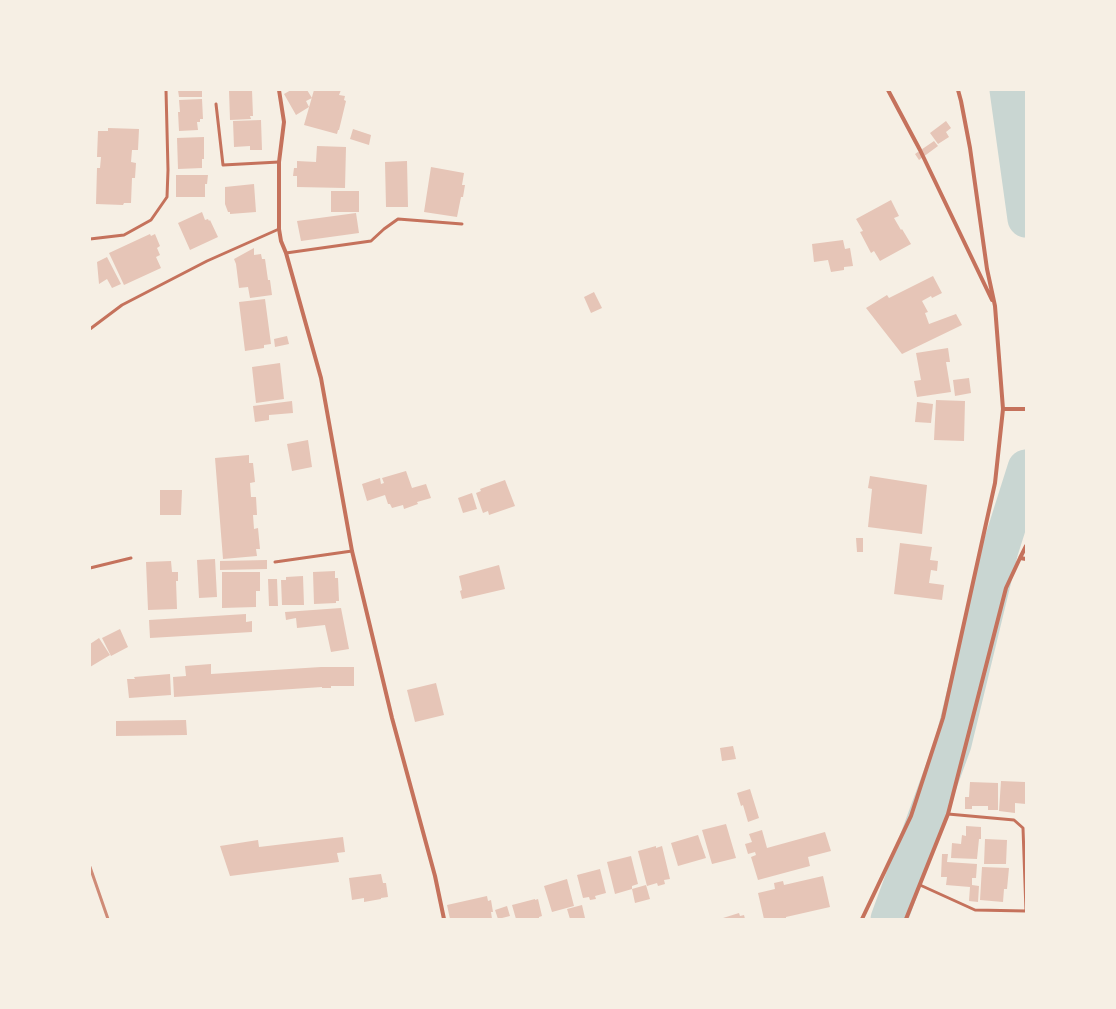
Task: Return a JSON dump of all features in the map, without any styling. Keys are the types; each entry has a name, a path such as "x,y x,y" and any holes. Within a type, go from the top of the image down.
{"street":[{"path":"279,90 284,122 279,162 279,229 281,241 286,253 321,378 352,551 392,718 436,876 444,919"},
{"path":"888,90 920,150 994,306"},
{"path":"862,919 911,816 943,718 995,483 1003,409 994,306 987,269 970,148 958,90"},
{"path":"1003,409 1026,409"},
{"path":"906,919 948,814 1006,588 1026,546"},
{"path":"1020,558 1026,559"}],"lane":[{"path":"90,239 124,235 151,220 167,197 168,170 166,90"},
{"path":"216,104 223,165 279,162"},
{"path":"286,253 371,241 398,219 462,224"},
{"path":"90,329 122,305 207,260 279,229"},
{"path":"275,562 352,551"},
{"path":"90,568 131,558"},
{"path":"920,885 974,910 1026,911 1023,828 1014,820 948,814"}],"building":[{"path":"178,90 202,90 202,97 179,97"},
{"path":"229,90 252,90 253,116 250,116 251,119 230,120"},
{"path":"291,90 307,90 312,98 306,101 309,107 296,115 284,94"},
{"path":"314,90 341,90 339,95 345,96 344,100 346,101 337,134 304,125"},
{"path":"202,99 203,119 200,119 200,122 197,122 198,130 179,131 179,100"},
{"path":"261,120 262,150 250,150 250,146 234,147 233,121"},
{"path":"946,121 951,128 946,132 949,137 938,144 930,133"},
{"path":"108,128 139,129 138,150 132,150 131,162 136,163 135,178 132,178 131,203 124,203 123,205 96,204 97,168 100,168 101,157 97,157 98,131 108,131"},
{"path":"353,129 371,135 369,145 350,139"},
{"path":"204,137 204,159 202,159 202,168 178,169 177,138"},
{"path":"934,141 938,146 919,160 915,154"},
{"path":"317,146 346,147 345,188 297,187 297,176 293,176 294,168 297,168 297,161 316,162"},
{"path":"407,161 408,207 386,207 385,162"},
{"path":"431,167 464,173 462,185 465,185 457,217 424,212"},
{"path":"176,175 208,175 207,184 205,184 205,197 176,197"},
{"path":"254,184 256,212 230,214 225,204 225,187"},
{"path":"331,191 359,191 359,212 331,212"},
{"path":"891,200 899,216 894,218 911,244 880,261 874,251 871,253 860,232 863,231 856,219"},
{"path":"202,212 205,220 210,220 218,237 190,250 178,223"},
{"path":"356,213 359,233 301,241 297,221"},
{"path":"150,234 151,236 155,234 160,246 157,248 160,255 156,257 161,268 124,285 109,253"},
{"path":"843,240 845,249 850,248 853,266 844,267 844,270 831,272 828,260 814,262 812,244"},
{"path":"254,248 254,255 261,254 262,259 265,259 272,295 250,298 248,287 239,288 234,259"},
{"path":"107,257 121,284 112,288 107,279 99,284 97,262"},
{"path":"933,276 942,293 932,298 931,296 922,301 928,312 925,313 929,324 956,314 962,325 902,354 866,308 887,295 889,298"},
{"path":"594,292 602,308 591,313 584,297"},
{"path":"265,299 271,344 264,345 264,348 245,351 239,302"},
{"path":"287,336 289,344 275,347 274,339"},
{"path":"948,348 950,362 946,362 951,392 917,397 914,381 921,380 916,353"},
{"path":"280,363 284,399 256,403 252,367"},
{"path":"969,378 971,393 955,396 953,380"},
{"path":"936,400 965,401 964,441 934,440"},
{"path":"292,401 293,413 269,415 269,420 255,422 253,406"},
{"path":"917,402 933,404 931,423 915,422"},
{"path":"308,440 312,467 292,471 287,444"},
{"path":"249,455 249,463 253,463 255,482 250,483 251,497 256,497 257,515 253,515 254,529 258,528 260,549 256,549 257,556 223,559 215,458"},
{"path":"406,471 412,488 426,484 431,498 417,502 418,504 404,509 403,505 392,508 390,504 388,504 385,495 367,501 362,484 380,478 381,484 384,483 382,478"},
{"path":"870,476 927,485 922,534 868,527 872,489 868,488"},
{"path":"505,480 515,506 489,515 488,511 483,513 476,493 481,491 480,489"},
{"path":"160,490 182,490 181,515 160,515"},
{"path":"472,493 477,509 463,513 458,498"},
{"path":"856,538 863,538 863,552 857,552"},
{"path":"900,543 932,547 930,560 938,561 937,571 931,570 929,583 944,585 942,600 894,594"},
{"path":"215,559 217,597 199,598 197,560"},
{"path":"267,560 267,569 220,570 220,561"},
{"path":"171,561 172,572 178,572 178,581 176,581 177,609 148,610 146,562"},
{"path":"499,565 505,589 462,599 459,576"},
{"path":"335,571 335,578 338,578 339,601 336,601 336,603 314,604 313,572"},
{"path":"222,572 260,572 260,591 256,591 256,607 222,608"},
{"path":"303,576 304,605 282,605 281,580 286,580 286,577"},
{"path":"268,579 277,579 278,606 269,606"},
{"path":"341,608 349,649 331,652 325,625 297,628 296,618 286,620 285,612"},
{"path":"246,614 246,622 252,621 252,632 150,638 149,620"},
{"path":"120,629 128,647 111,656 102,638"},
{"path":"99,638 110,655 90,667 90,644"},
{"path":"211,664 211,674 321,667 354,667 354,686 331,686 331,688 322,687 174,697 173,677 186,676 185,666"},
{"path":"170,674 171,695 129,698 127,679"},
{"path":"436,683 444,715 415,722 407,690"},
{"path":"186,720 187,735 116,736 116,721"},
{"path":"733,746 736,759 722,761 720,748"},
{"path":"1001,781 1026,783 1026,804 1015,803 1015,813 999,811"},
{"path":"970,782 998,783 998,810 988,810 988,806 972,806 972,809 965,809 965,797 969,797"},
{"path":"750,789 759,818 748,822 743,805 741,806 737,793"},
{"path":"726,824 736,858 712,864 702,830"},
{"path":"966,826 981,827 981,839 979,839 977,859 951,858 952,843 961,844 962,835 966,836"},
{"path":"762,830 767,848 825,832 831,851 808,857 810,866 758,880 751,857 756,855 755,852 748,854 745,844 752,842 749,834"},
{"path":"698,835 706,858 678,866 671,843"},
{"path":"343,837 345,852 337,853 339,862 230,876 220,846 258,840 259,847"},
{"path":"985,839 1007,840 1006,864 984,864"},
{"path":"656,846 656,848 662,846 670,879 664,880 665,884 658,886 657,883 647,886 638,851"},
{"path":"942,854 948,854 947,862 977,864 976,878 972,878 972,885 979,886 978,902 969,901 970,887 946,885 947,877 941,877"},
{"path":"631,856 638,884 632,886 632,889 615,894 607,862"},
{"path":"982,867 1009,868 1007,889 1004,889 1003,902 980,900"},
{"path":"600,869 606,893 595,896 596,899 590,900 589,897 583,898 577,875"},
{"path":"381,874 383,883 386,883 388,897 364,902 364,898 352,900 349,878"},
{"path":"823,876 830,907 786,917 786,919 764,919 758,893 775,889 774,883 783,881 784,885"},
{"path":"567,879 574,906 552,912 544,886"},
{"path":"646,885 650,899 635,903 632,889"},
{"path":"487,896 488,901 491,900 493,912 491,912 492,919 450,919 447,905"},
{"path":"538,899 542,916 539,917 539,919 516,919 512,905"},
{"path":"582,905 585,918 570,919 567,909"},
{"path":"507,906 510,916 498,919 495,910"},
{"path":"739,913 740,916 744,915 745,919 723,918"}],"waterway":[{"path":"1008,90 1026,219"},
{"path":"889,919 953,744 1000,550 1026,468"}],"railway":[{"path":"90,867 108,919"}]}
